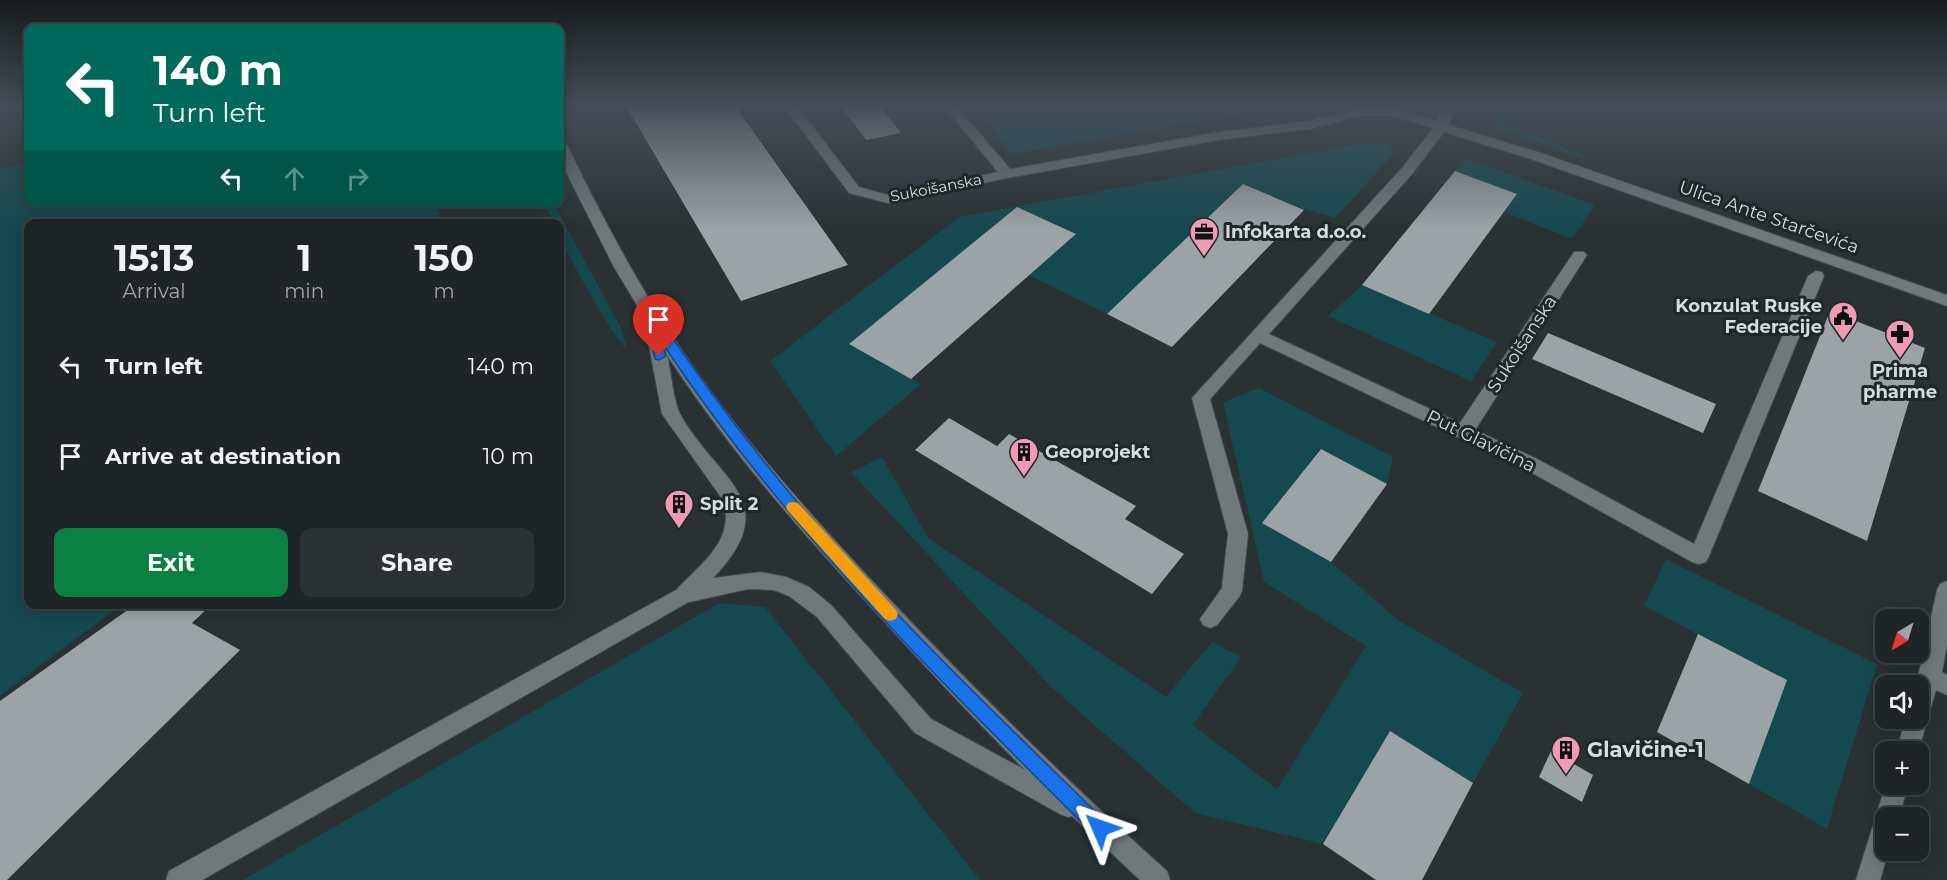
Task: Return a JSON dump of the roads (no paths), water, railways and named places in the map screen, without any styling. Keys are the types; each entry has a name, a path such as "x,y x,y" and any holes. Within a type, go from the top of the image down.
{"street":[{"name":"Sukoišanska","path":"822,147 854,189 888,200 1007,174 1157,147"},
{"path":"984,147 1007,174"},
{"path":"1210,619 1232,591 1238,534 1201,398 1407,171 1425,147"},
{"name":"Ulica Ante Starčevića","path":"1507,147 1947,301"},
{"path":"564,152 652,317 702,391 810,528 956,686 1086,816 1158,880"},
{"name":"Sukoišanska","path":"1464,432 1579,255"},
{"name":"Put Glavičina","path":"1259,336 1531,464 1699,556 1816,276"},
{"path":"652,317 670,414 731,497 737,513 736,527 729,544 717,561 685,594"},
{"path":"178,880 685,594 729,583 785,584 805,595 824,611 923,726 1086,816"},
{"path":"1929,695 1938,681 1936,642 1947,590"},
{"path":"1868,880 1875,856"}],"place":[{"name":"Infokarta d.o.o.","path":"1204,258"},
{"name":"Konzulat Ruske Federacije","path":"1843,342"},
{"name":"Prima pharme","path":"1900,360"},
{"name":"Geoprojekt","path":"1024,478"},
{"name":"Split 2","path":"679,530"},
{"name":"Glavičine-1","path":"1566,776"}]}
